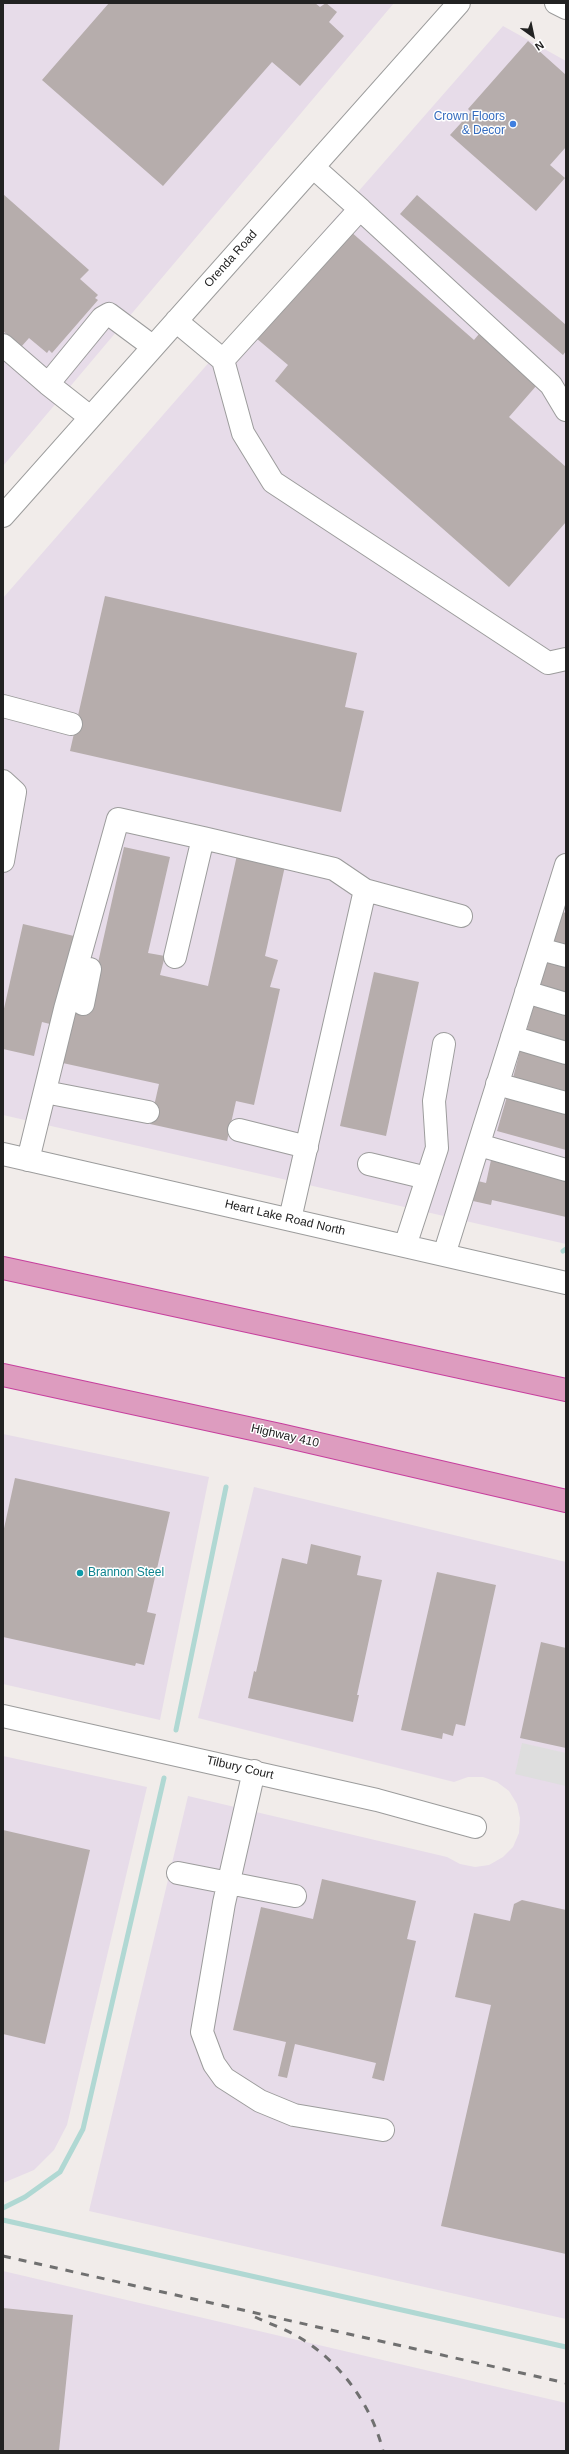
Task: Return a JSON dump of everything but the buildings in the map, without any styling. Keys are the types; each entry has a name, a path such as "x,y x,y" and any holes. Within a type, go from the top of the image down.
{"highway":[{"path":"3,1268 566,1390"},
{"name":"Highway 410","path":"3,1375 280,1435 566,1501"},
{"path":"508,1488 566,1512"}],"street":[{"name":"Orenda Road","path":"3,516 152,346 176,321 459,3"},
{"path":"556,3 566,8"},
{"path":"313,167 551,385 566,410"},
{"path":"223,360 360,209"},
{"path":"48,384 102,318 109,314 152,346"},
{"path":"176,321 223,360 243,433 273,482 548,663 566,659"},
{"path":"3,345 48,384 90,417"},
{"path":"3,706 71,724"},
{"path":"3,781 15,792 3,861"},
{"path":"28,1160 65,1009 92,917 118,819 334,870 365,890 461,916"},
{"path":"175,957 203,838"},
{"path":"444,1255 540,949 560,905 566,865"},
{"path":"290,1219 365,890"},
{"path":"83,1004 96,935 92,917"},
{"path":"540,949 566,956"},
{"path":"526,992 566,1004"},
{"path":"512,1037 566,1053"},
{"path":"405,1246 437,1148 434,1101 444,1044"},
{"path":"498,1084 566,1104"},
{"path":"45,1092 148,1112"},
{"path":"239,1130 306,1147"},
{"path":"479,1145 566,1170"},
{"name":"Heart Lake Road North","path":"3,1154 566,1283"},
{"path":"369,1164 427,1178"},
{"name":"Tilbury Court","path":"3,1716 378,1800 475,1827"},
{"path":"254,1771 228,1884 202,2032 214,2064 224,2078 254,2098 294,2115 383,2130"},
{"path":"178,1873 295,1896"}],"shaded area":[{"path":"3,3 394,3 3,466"},
{"path":"503,26 566,61 566,1244 3,1115 3,598"},
{"path":"3,1434 209,1477 160,1720 3,1684"},
{"path":"254,1487 566,1562 566,2319 89,2211 188,1796 447,1857 460,1864 475,1867 489,1865 503,1857 513,1847 519,1833 520,1818 517,1804 509,1791 497,1782 483,1777 468,1777 454,1782 198,1718"},
{"path":"522,1743 566,1753 566,1786 515,1774"},
{"path":"3,1756 147,1787 67,2125 54,2150 34,2170 3,2183"},
{"path":"3,2271 566,2403 566,2451 3,2451"}],"waterway":[{"path":"176,1730 226,1487"},
{"path":"3,2208 25,2197 60,2172 83,2129 164,1778"},
{"path":"3,2220 566,2347"}],"railway":[{"path":"3,2256 566,2383"},
{"path":"255,2317 297,2336 330,2360 342,2373 363,2402 378,2434 383,2451"}],"place":[{"name":"Crown Floors & Decor","path":"513,124"},
{"name":"Brannon Steel","path":"80,1573"}]}
